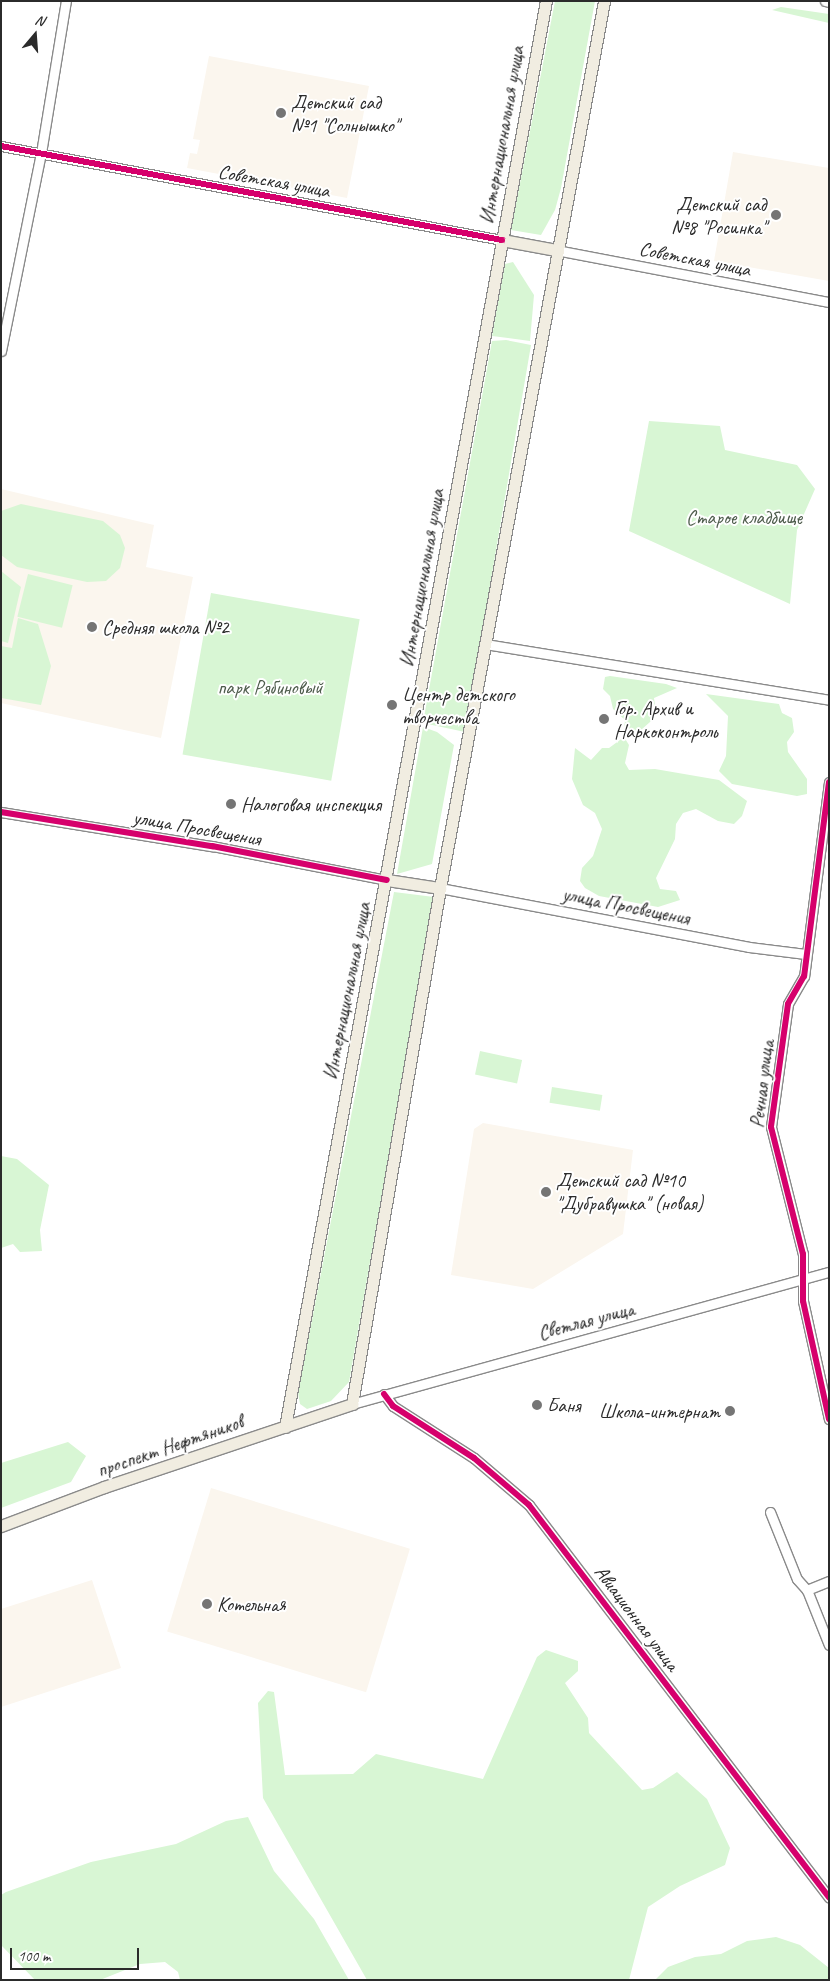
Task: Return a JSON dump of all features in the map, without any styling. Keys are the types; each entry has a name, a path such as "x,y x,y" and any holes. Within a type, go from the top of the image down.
{"main road":[{"name":"Интернациональная улица","path":"285,1427 387,880 546,1"},
{"path":"352,1404 440,888 556,250 604,1"},
{"path":"502,240 556,250"},
{"path":"387,880 440,888"},
{"name":"проспект Нефтяников","path":"1,1526 104,1487 352,1404"}],"street":[{"path":"1,351 6,305 41,153 66,1"},
{"name":"Советская улица","path":"1,146 502,240"},
{"name":"Советская улица","path":"556,250 829,302"},
{"path":"485,644 829,700"},
{"name":"Речная улица","path":"829,782 804,976 788,1004 771,1127 803,1254 804,1310 829,1419"},
{"name":"улица Просвещения","path":"1,812 195,843 387,880"},
{"name":"улица Просвещения","path":"440,888 750,947 806,954"},
{"name":"Светлая улица","path":"352,1404 829,1272"},
{"name":"Авиационная улица","path":"384,1394 393,1406 474,1458 529,1505 829,1897"},
{"path":"770,1512 797,1579 807,1590 829,1645"},
{"path":"807,1590 829,1581"}],"shaded area":[{"name":"Детский сад №1 \"Солнышко\"","path":"209,56 369,86 347,198 187,168 190,153 197,154 200,140 193,139"},
{"name":"Детский сад №8 \"Росинка\"","path":"733,152 829,168 829,281 714,261"},
{"name":"Средняя школа №2","path":"1,489 154,525 146,567 193,577 161,738 1,703"},
{"name":"Детский сад №10 \"Дубравушка\" (новая)","path":"483,1123 633,1150 623,1234 533,1289 451,1275 474,1129"},
{"path":"211,1488 410,1549 366,1692 167,1631"},
{"path":"92,1580 121,1668 1,1707 1,1609"}],"green space":[{"path":"555,1 595,1 561,188 555,210 541,235 511,230"},
{"path":"781,7 829,14 829,23 772,10"},
{"path":"513,262 534,295 530,341 492,336 505,264"},
{"path":"506,340 531,345 465,732 423,723 492,341"},
{"name":"Старое кладбище","path":"649,421 720,426 725,450 797,465 815,489 797,530 790,604 629,531"},
{"path":"21,504 103,521 120,535 125,548 120,568 106,581 87,582 17,567 1,555 1,511"},
{"path":"1,571 21,587 8,643 1,641"},
{"path":"28,574 73,585 62,628 17,617"},
{"name":"парк Рябиновый","path":"211,593 360,619 331,781 183,755"},
{"path":"18,618 38,624 51,666 41,705 1,698 1,646 12,648"},
{"path":"610,676 666,684 677,688 654,698 656,713 650,722 641,730 631,731 624,727 625,720 613,709 610,696 603,689 605,677"},
{"path":"706,694 779,704 782,713 792,718 794,732 787,742 788,752 807,779 807,794 797,796 732,784 719,771 726,756 728,716"},
{"path":"423,727 437,732 454,745 432,864 397,874"},
{"path":"624,737 629,745 625,763 629,770 655,769 719,780 747,801 742,816 734,824 718,821 696,809 683,813 676,824 675,839 656,878 660,889 676,891 680,900 658,907 599,896 585,888 580,881 582,868 593,856 602,829 595,813 583,805 572,779 575,748 591,760 602,748 609,748"},
{"path":"394,892 434,897 349,1382 331,1401 307,1409 300,1404 298,1393"},
{"path":"480,1051 522,1060 517,1083 475,1074"},
{"path":"552,1087 602,1095 600,1111 549,1103"},
{"path":"1,1156 17,1159 49,1185 40,1230 42,1251 20,1252 13,1244 1,1248"},
{"path":"68,1442 86,1456 71,1482 1,1508 1,1463"},
{"path":"546,1650 578,1661 578,1671 565,1683 588,1718 589,1733 642,1790 653,1788 677,1772 707,1799 730,1848 725,1865 680,1886 648,1907 629,1980 367,1980 263,1798 258,1703 268,1691 274,1692 285,1775 353,1774 376,1754 483,1779 537,1657"},
{"path":"248,1817 274,1871 314,1919 349,1980 180,1980 178,1972 165,1962 140,1964 100,1980 35,1980 1,1945 1,1895 6,1892 91,1862 176,1844 226,1821"},
{"path":"776,1937 800,1945 829,1968 829,1980 655,1980 668,1967 695,1957 721,1954 747,1941"}],"cycle path":[{"path":"1,146 502,240"},
{"path":"829,782 804,976 788,1004 771,1127 803,1254 803,1301 829,1419"},
{"path":"1,812 212,846 387,880"},
{"path":"384,1394 393,1406 474,1458 529,1505 829,1897"}],"place":[{"name":"Детский сад №1 \"Солнышко\"","path":"281,113"},
{"name":"Детский сад №8 \"Росинка\"","path":"776,215"},
{"name":"Средняя школа №2","path":"92,627"},
{"name":"Центр детского творчества","path":"392,705"},
{"name":"Гор. Архив и Наркоконтроль","path":"604,719"},
{"name":"Налоговая инспекция","path":"231,804"},
{"name":"Детский сад №10 \"Дубравушка\" (новая)","path":"546,1192"},
{"name":"Баня","path":"537,1405"},
{"name":"Школа-интернат","path":"730,1411"},
{"name":"Котельная","path":"207,1604"}]}
